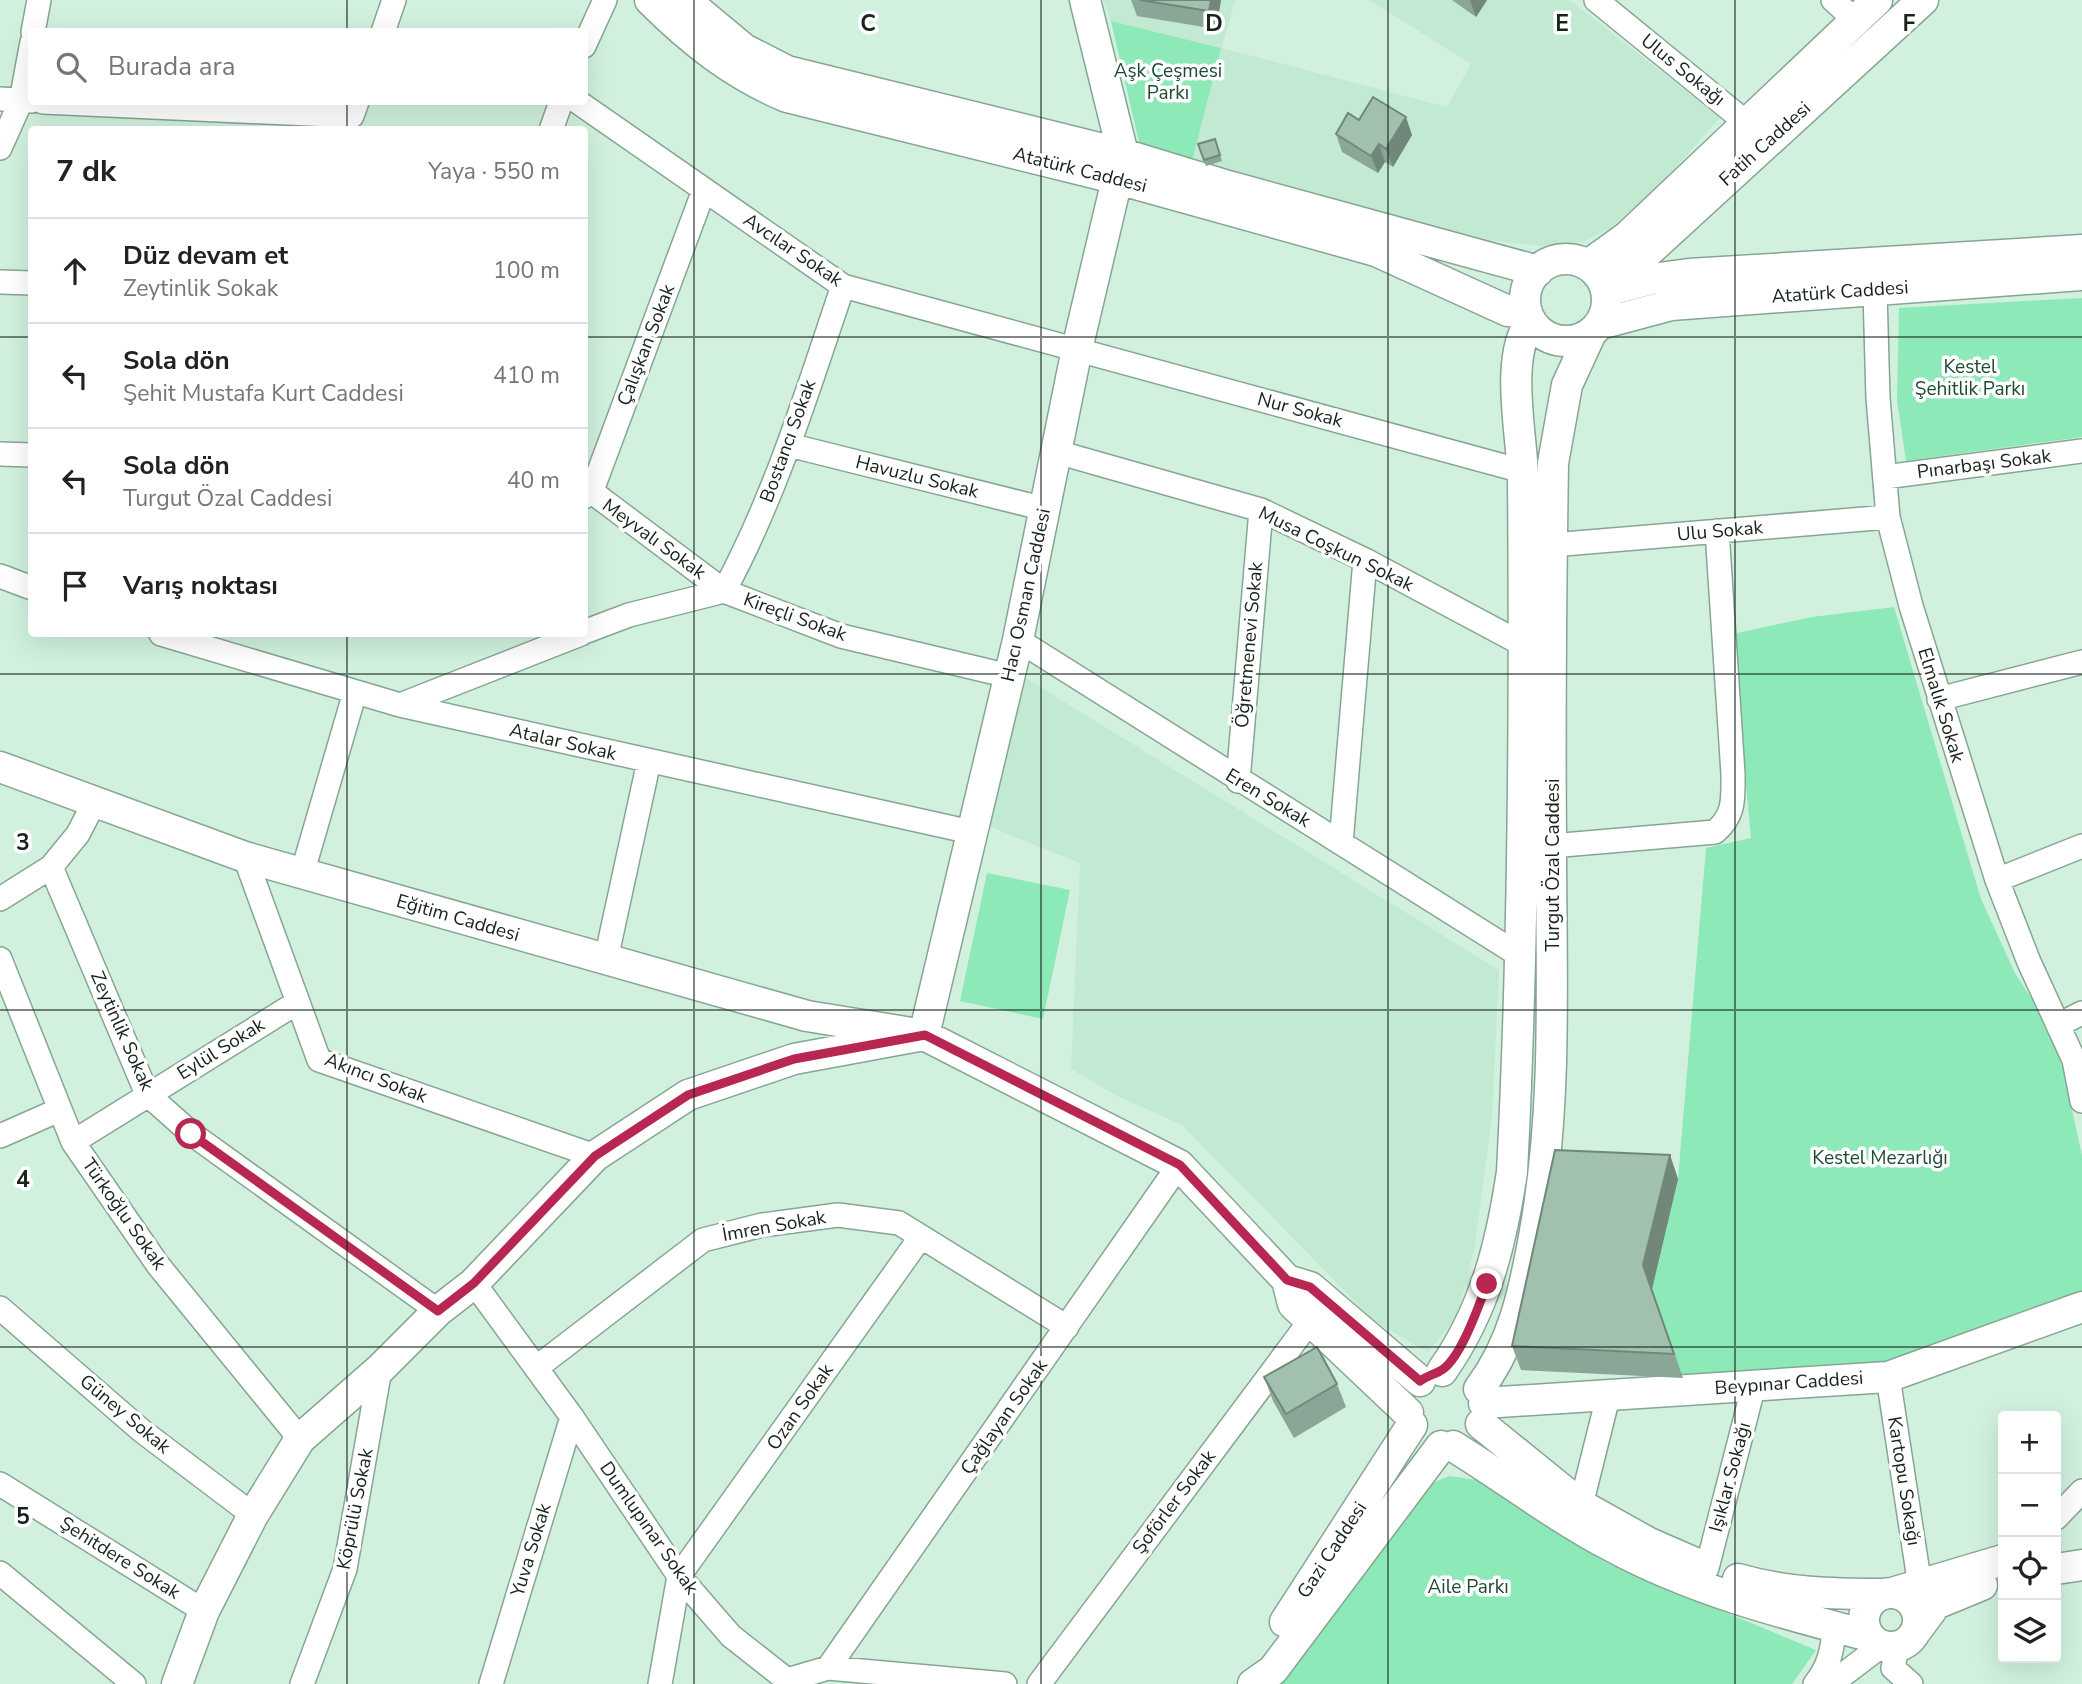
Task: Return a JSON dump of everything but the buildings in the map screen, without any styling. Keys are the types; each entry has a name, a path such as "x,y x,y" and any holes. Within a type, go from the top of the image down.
{"main road":[{"name":"Atatürk Caddesi","path":"650,0 684,34 751,82 787,97 1120,166"},
{"name":"Atatürk Caddesi","path":"685,0 744,49 787,71 1225,197 1538,271"},
{"path":"1084,0 1120,166"},
{"name":"Fatih Caddesi","path":"1599,280 1638,261 1757,132 1855,20 1877,0"},
{"name":"Fatih Caddesi","path":"1757,132 1923,0"},
{"name":"Hacı Osman Caddesi","path":"925,1035 1018,640 1077,349 1120,166"},
{"name":"Atatürk Caddesi","path":"1225,197 1376,251 1508,311 1529,317"},
{"path":"1562,259 1599,280 1606,312 1595,328 1578,340 1551,338 1529,317 1525,294 1538,271 1562,259"},
{"name":"Atatürk Caddesi","path":"1599,280 2079,259"},
{"name":"Atatürk Caddesi","path":"1595,328 1624,315 1671,305 1875,292 2079,259"},
{"name":"Turgut Özal Caddesi","path":"1431,1376 1469,1331 1487,1284 1505,1219 1512,1172 1524,645 1522,471 1517,428 1517,389 1521,341 1529,317"},
{"name":"Turgut Özal Caddesi","path":"1481,1406 1494,1369 1511,1336 1527,1276 1546,1157 1553,1037 1553,463 1567,385 1595,328"},
{"name":"Eğitim Caddesi","path":"0,767 244,857 302,874 807,1016 925,1035 1180,1165"},
{"path":"177,1684 204,1611 253,1515 300,1439 380,1369 438,1311 474,1283 595,1156 688,1095 794,1059 925,1035"},
{"path":"1180,1165 1287,1280 1293,1304 1410,1419 1429,1443 1447,1446 1465,1442 1481,1406"},
{"path":"1287,1280 1310,1287 1431,1376 1465,1376 1481,1406 1581,1505 1650,1542 1707,1568 1772,1589 1812,1594 1898,1591"},
{"name":"Beypınar Caddesi","path":"1481,1406 1609,1393 1888,1377 2082,1307"},
{"path":"1410,1419 1413,1390 1431,1376"},
{"name":"Gazi Caddesi","path":"1255,1681 1259,1662 1410,1419"},
{"path":"1447,1446 1582,1529 1648,1565 1717,1592 1835,1628 1891,1640 1918,1622 1914,1605 1898,1591"},
{"name":"Gazi Caddesi","path":"1255,1681 1273,1670 1447,1446"},
{"path":"2061,1550 2082,1548"},
{"path":"1891,1640 1865,1629 1865,1612 1869,1604 1898,1591 1998,1561"},
{"path":"2061,1568 2082,1565"},
{"path":"1891,1640 1936,1604 1969,1589 1998,1580"}],"street":[{"path":"34,28 39,0"},
{"path":"384,28 394,0"},
{"path":"588,38 605,0"},
{"name":"Ulus Sokağı","path":"1596,0 1757,132"},
{"path":"1833,0 1855,20"},
{"path":"0,148 24,101 28,72"},
{"path":"111,105 352,116"},
{"path":"552,126 560,105"},
{"name":"Avcılar Sokak","path":"582,105 843,286 1077,349"},
{"name":"Çalışkan Sokak","path":"588,489 704,190"},
{"path":"0,282 28,283"},
{"name":"Bostancı Sokak","path":"724,591 747,548 789,445 843,286"},
{"name":"Elmalık Sokak","path":"1875,292 1878,398 1888,517 1939,699 1997,880 2074,1060 2082,1101"},
{"name":"Nur Sokak","path":"1077,349 1522,471"},
{"name":"Havuzlu Sokak","path":"789,445 1045,509"},
{"name":"Pınarbaşı Sokak","path":"1885,477 2082,451"},
{"name":"Musa Coşkun Sokak","path":"1057,452 1261,510 1365,560 1524,645"},
{"path":"0,454 28,455"},
{"name":"Meyvalı Sokak","path":"588,493 724,591"},
{"name":"Öğretmenevi Sokak","path":"1238,781 1261,510"},
{"name":"Ulu Sokak","path":"1552,545 1888,517"},
{"path":"1551,846 1715,832 1727,822 1734,807 1733,774 1717,531"},
{"path":"1341,843 1365,560"},
{"path":"0,576 28,586"},
{"name":"Kireçli Sokak","path":"588,631 629,615 724,591 841,636 1009,677"},
{"name":"Atalar Sokak","path":"170,637 400,705 971,832"},
{"name":"Kireçli Sokak","path":"400,705 573,637"},
{"name":"Eren Sokak","path":"1018,640 1238,781 1519,955"},
{"path":"1939,699 2082,662"},
{"path":"302,874 355,692"},
{"path":"606,960 649,761"},
{"path":"0,899 51,867 78,834 95,801"},
{"path":"1997,880 2082,846"},
{"name":"Akıncı Sokak","path":"244,857 319,1060 595,1156"},
{"name":"Zeytinlik Sokak","path":"51,867 147,1094 191,1134 438,1311"},
{"name":"Türkoğlu Sokak","path":"0,959 73,1142 158,1265 300,1439"},
{"name":"Eylül Sokak","path":"73,1142 298,1002"},
{"path":"2058,1025 2082,1013"},
{"path":"0,1136 59,1110"},
{"name":"Çağlayan Sokak","path":"828,1668 1180,1165"},
{"name":"İmren Sokak","path":"536,1368 703,1240 762,1225 838,1215 899,1223 1067,1327"},
{"name":"Ozan Sokak","path":"679,1576 920,1238"},
{"name":"Dumlupınar Sokak","path":"474,1283 572,1417 679,1576 731,1636 787,1682 828,1668 1005,1684"},
{"name":"Güney Sokak","path":"0,1308 142,1431 253,1515"},
{"name":"Şoförler Sokak","path":"1039,1684 1310,1321"},
{"name":"Köprülü Sokak","path":"302,1684 345,1569 380,1369"},
{"name":"Kartopu Sokağı","path":"1888,1377 1898,1591"},
{"name":"Işıklar Sokağı","path":"1707,1568 1754,1385"},
{"path":"1581,1505 1609,1393"},
{"name":"Yuva Sokak","path":"491,1684 572,1417"},
{"name":"Şehitdere Sokak","path":"0,1484 204,1611"},
{"path":"2061,1513 2082,1491"},
{"path":"0,1573 134,1684"},
{"path":"660,1684 679,1576"},
{"path":"1815,1684 1825,1672 1833,1647 1835,1628"},
{"path":"1831,1684 1891,1640"},
{"path":"1891,1640 1893,1668 1911,1684"}],"shaded area":[{"path":"1104,0 1235,0 1222,48 1447,107 1471,64 1369,0 1570,0 1720,118 1660,185 1611,228 1584,241 1548,247 1491,240 1191,165 1221,48 1111,21"},
{"path":"1024,677 1499,970 1492,1116 1475,1246 1457,1317 1428,1352 1375,1322 1182,1125 1115,1095 1071,1069 1080,863 986,825"}],"green space":[{"name":"Aşk Çeşmesi Parkı","path":"1111,21 1221,48 1191,165 1147,150 1139,142"},
{"name":"Kestel Şehitlik Parkı","path":"2082,298 2082,437 1906,461 1897,400 1899,308"},
{"name":"Kestel Mezarlığı","path":"1894,607 1981,899 2015,973 2045,1019 2063,1068 2082,1156 2082,1293 1885,1368 1683,1378 1652,1289 1678,1179 1706,848 1751,838 1732,634 1812,617"},
{"path":"987,873 1070,890 1043,1019 960,1001"},
{"name":"Aile Parkı","path":"1449,1476 1492,1482 1530,1515 1605,1562 1816,1650 1792,1684 1281,1684 1421,1488"}],"route":[{"path":"191,1134 438,1311 474,1283 595,1156 688,1095 794,1059 925,1035 1180,1165 1287,1280 1310,1287 1420,1381 1430,1374 1442,1371 1459,1347 1469,1331 1487,1284"}]}
